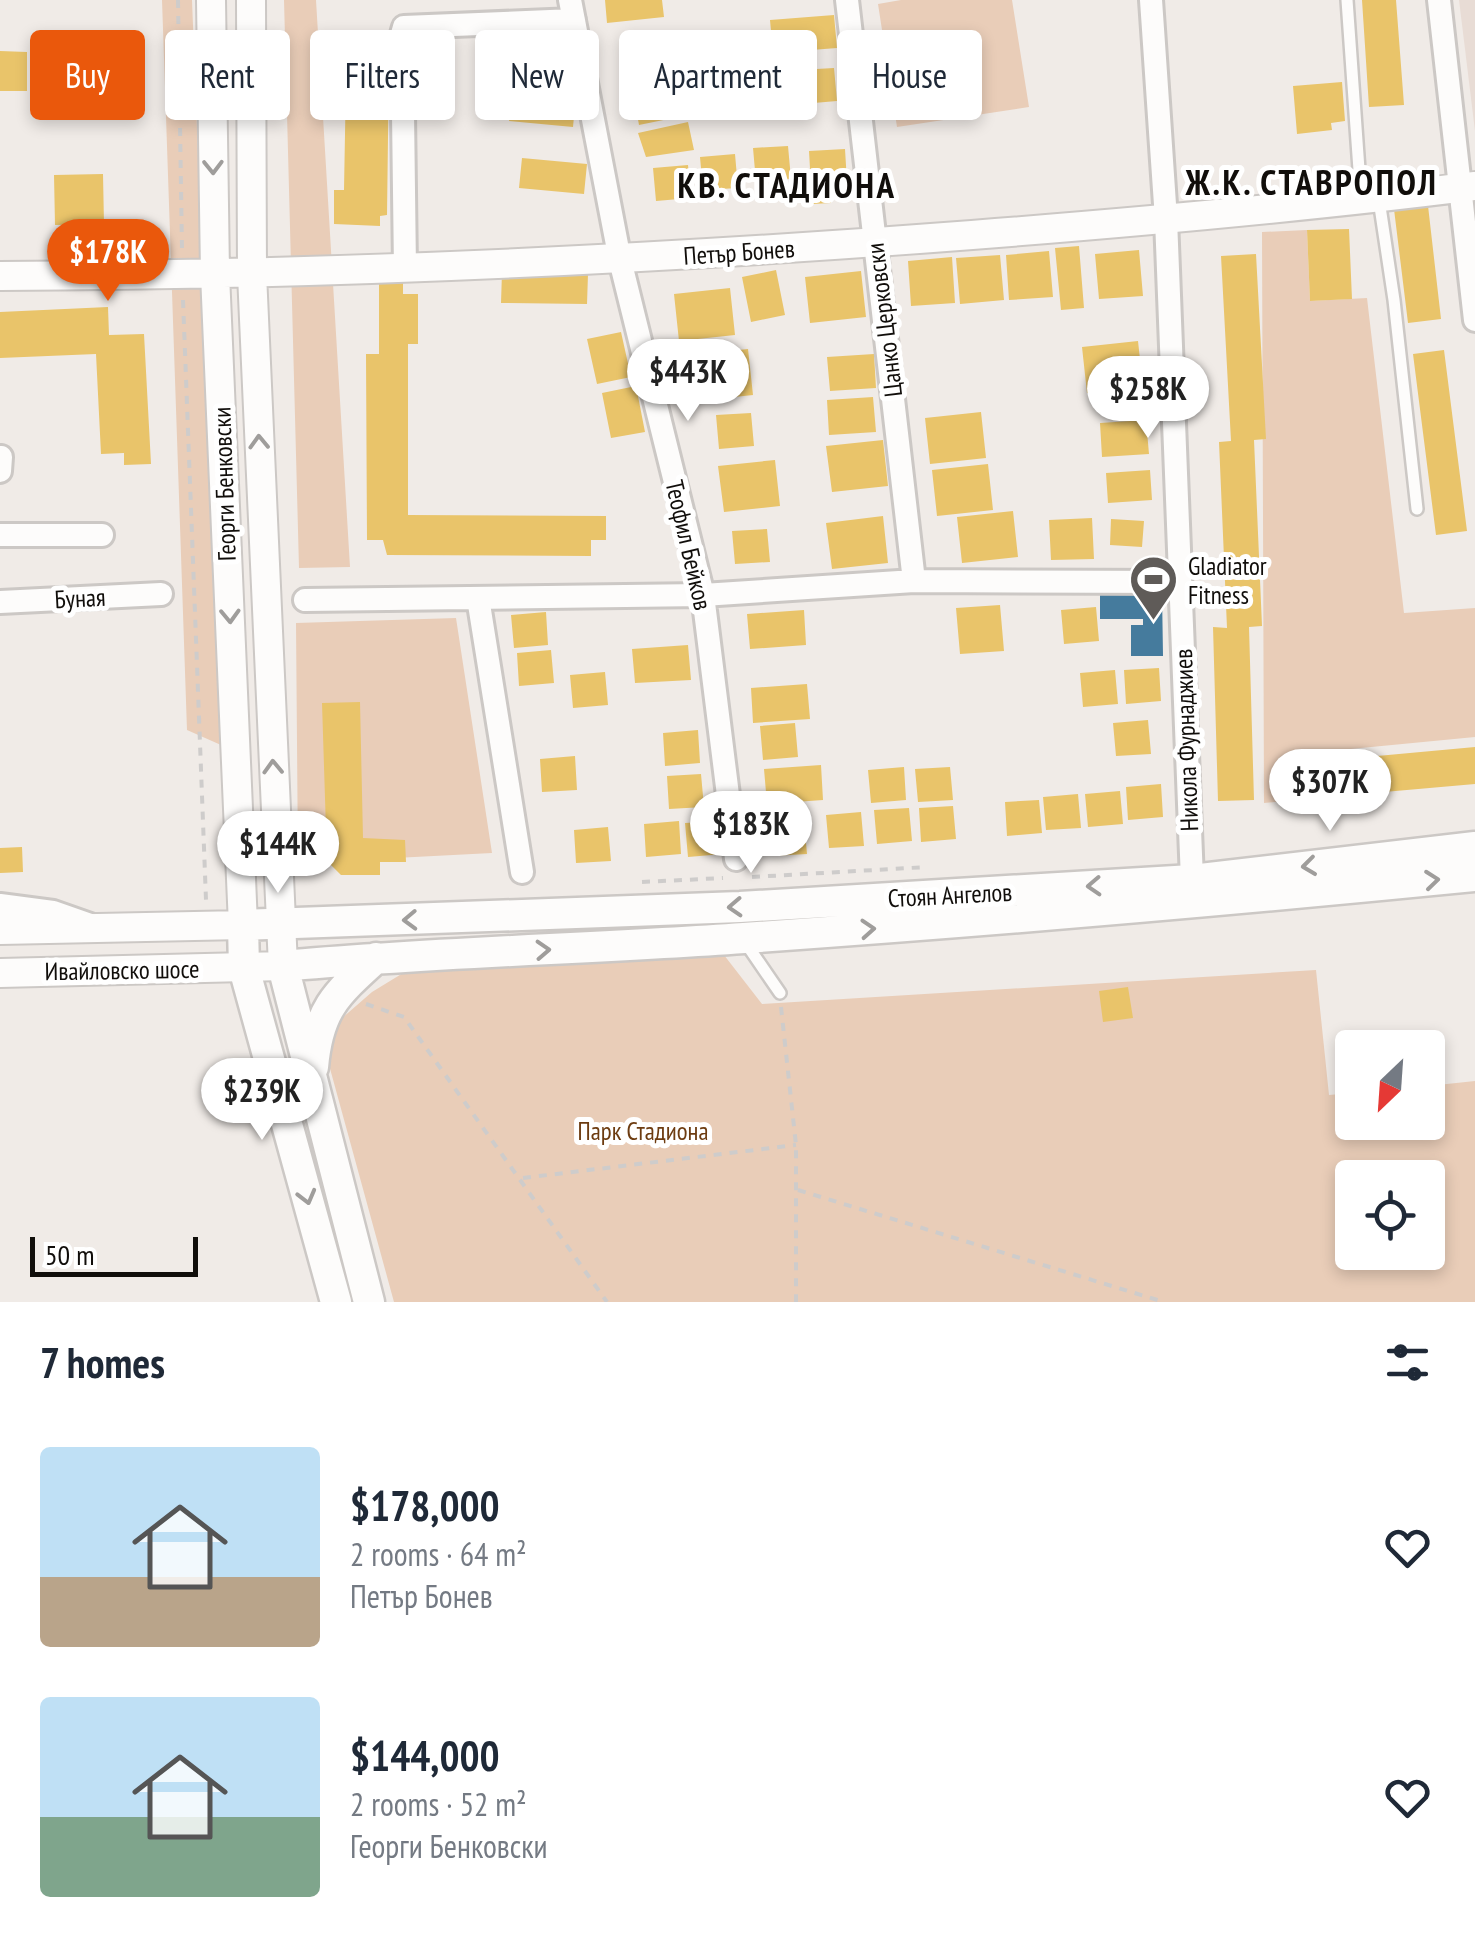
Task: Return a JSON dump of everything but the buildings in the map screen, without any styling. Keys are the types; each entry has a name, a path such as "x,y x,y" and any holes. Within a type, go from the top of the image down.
{"main road":[{"name":"Стоян Ангелов","path":"243,926 720,908 1192,880 1475,847"},
{"name":"Стоян Ангелов","path":"283,966 742,938 1196,904 1475,876"},
{"name":"Георги Бенковски","path":"243,926 244,968 336,1302"},
{"path":"312,1082 315,1044 324,1013 376,958"},
{"path":"283,966 369,1302"}],"street":[{"name":"Георги Бенковски","path":"211,0 215,274 243,926"},
{"name":"Георги Бенковски","path":"250,0 252,274 283,966"},
{"name":"Цанко Церковски","path":"847,0 914,582"},
{"name":"Никола Фурнаджиев","path":"1151,0 1166,220 1192,880"},
{"path":"1438,0 1467,187 1475,320"},
{"path":"406,268 404,27 572,10"},
{"name":"Теофил Бейков","path":"572,10 620,260 703,595 736,859"},
{"name":"Петър Бонев","path":"0,276 252,274 620,260 1166,220 1467,187"},
{"path":"0,471 1,457"},
{"path":"0,535 102,534"},
{"path":"305,600 703,595 914,582 1180,582"},
{"name":"Буная","path":"0,602 160,594"},
{"path":"478,598 522,872"},
{"path":"0,905 53,912 93,927"},
{"name":"Ивайловско шосе","path":"0,930 243,926"},
{"name":"Стоян Ангелов","path":"244,968 283,966"},
{"name":"Ивайловско шосе","path":"0,972 244,968"}],"lane":[{"path":"1347,0 1370,197 1394,300 1417,509"},
{"path":"742,938 780,992"}],"path":[{"path":"178,0 182,275 207,925"},
{"path":"640,882 935,867"},
{"path":"780,992 796,1145 796,1302"},
{"path":"339,994 404,1017 607,1302"},
{"path":"520,1178 796,1145"},
{"path":"798,1190 1164,1302"}],"shaded area":[{"path":"1459,0 1475,0 1475,131"}],"green space":[{"path":"162,0 192,0 193,30 165,30 165,88"},
{"path":"284,0 316,0 318,30 310,30 310,120 323,120 350,567 299,568 287,120 290,30 285,30"},
{"path":"901,0 1012,0 1029,107 982,114 982,30 882,30 878,4"},
{"path":"166,120 197,120 221,745 187,730"},
{"path":"896,120 943,120 897,127"},
{"path":"1307,230 1310,301 1367,298 1404,613 1475,608 1475,737 1309,753 1312,798 1264,803 1262,232"},
{"path":"456,618 492,853 298,863 296,623"},
{"name":"Парк Стадиона","path":"724,955 762,1004 1316,970 1329,1095 1335,1094 1335,1140 1445,1140 1445,1084 1475,1081 1475,1302 394,1302 326,1054 341,1019 372,992 408,970"}],"place":[{"name":"Gladiator Fitness","path":"1153,622"}],"district":[{"name":"Ж.К. СТАВРОПОЛ","path":"1312,182"},
{"name":"КВ. СТАДИОНА","path":"787,185"}]}
